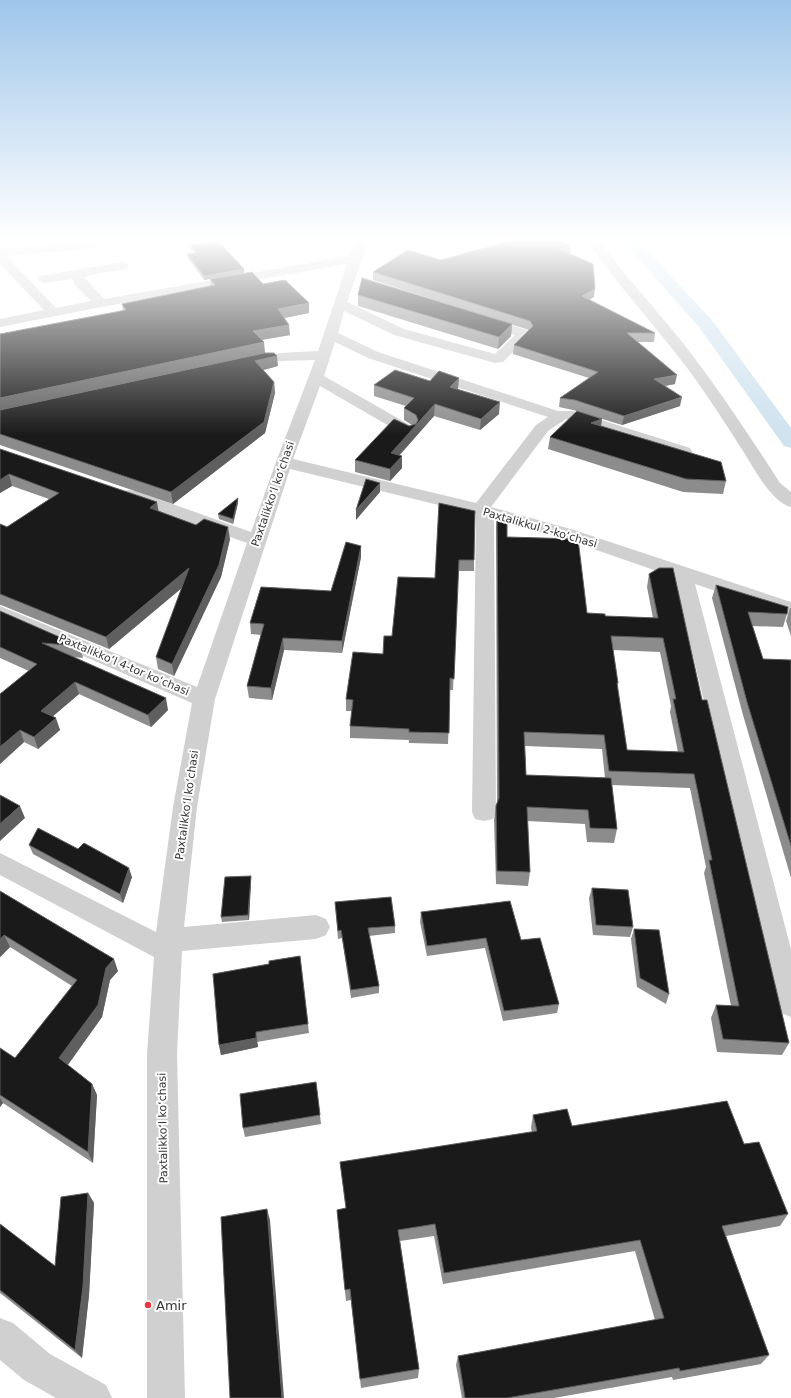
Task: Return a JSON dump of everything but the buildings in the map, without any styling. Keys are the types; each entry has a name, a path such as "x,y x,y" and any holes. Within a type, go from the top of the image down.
{"street":[{"path":"46,304 53,312"},
{"path":"0,323 94,304"},
{"path":"341,304 399,332 495,359 498,358 524,334 470,316"},
{"name":"Paxtalikkoʻl koʻchasi","path":"166,1398 162,1054 168,945 185,807 204,698 284,462 341,304"},
{"path":"642,304 676,344 711,390 774,486 791,502"},
{"path":"231,366 327,345 373,355 552,412"},
{"path":"315,377 409,431"},
{"path":"484,812 482,510 542,428 563,414 688,453"},
{"name":"Paxtalikkul 2-koʻchasi","path":"284,462 482,510 568,534 683,574 781,605 791,610"},
{"path":"118,491 257,540"},
{"path":"683,574 791,1004"},
{"name":"Paxtalikkoʻl 4-tor koʻchasi","path":"0,612 204,698"},
{"path":"0,863 168,945 316,927"},
{"path":"0,1336 37,1367 93,1398"}],"waterway":[{"path":"688,304 705,323 791,442"}],"place":[{"name":"Amir","path":"148,1305"}]}
